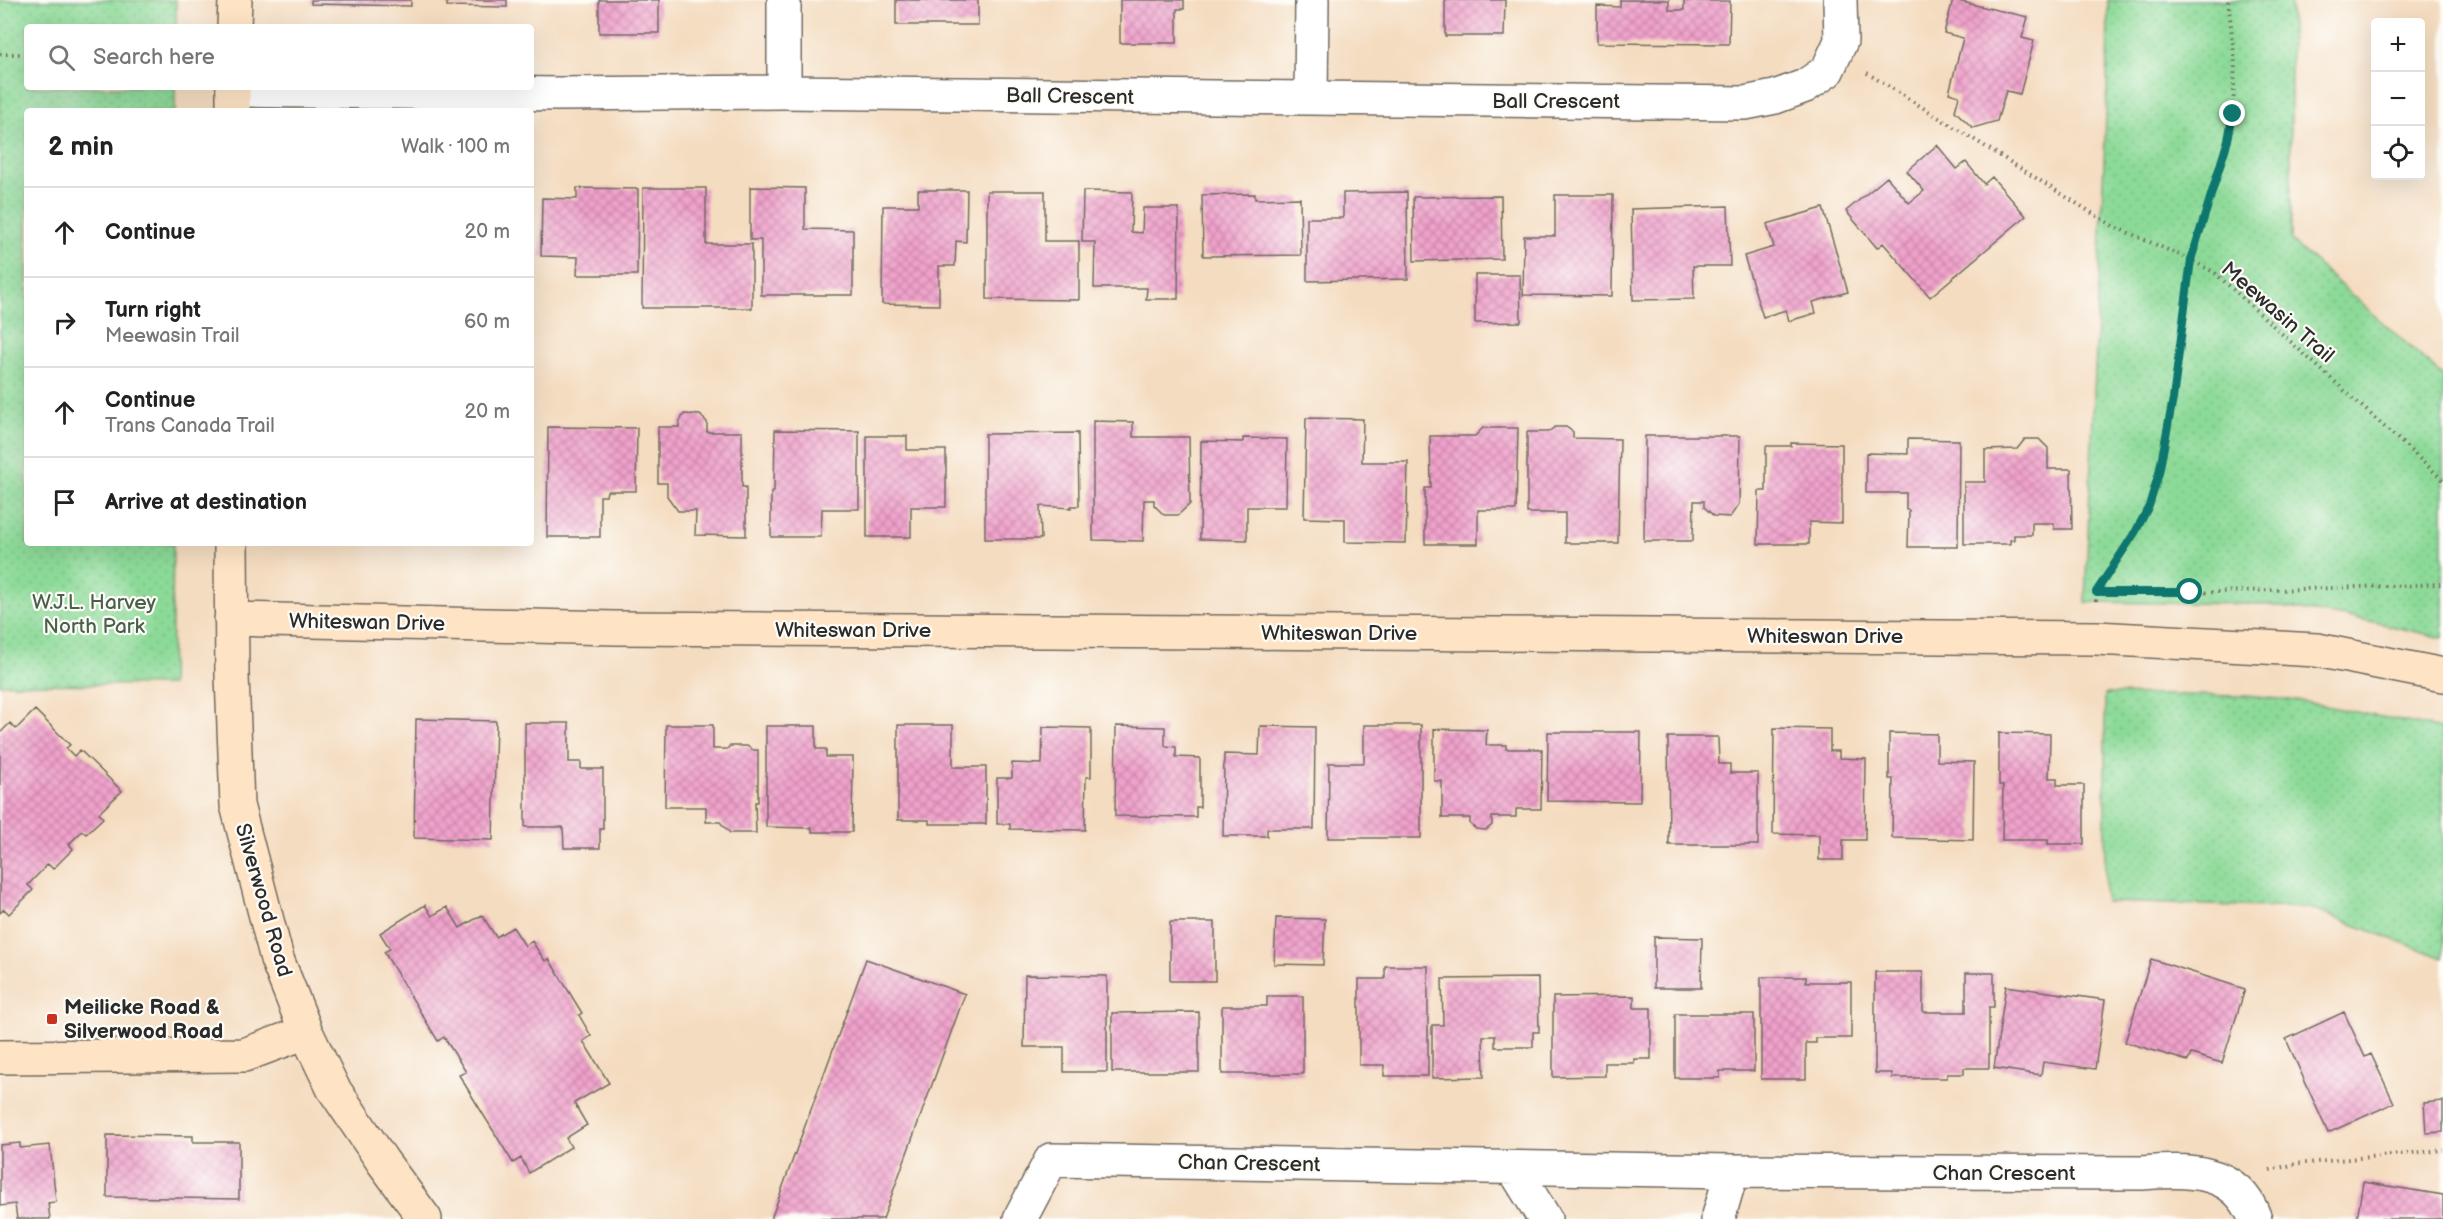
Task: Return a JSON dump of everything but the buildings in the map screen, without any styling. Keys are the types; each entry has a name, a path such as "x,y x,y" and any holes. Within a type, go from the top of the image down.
{"street":[{"path":"234,24 235,0"},
{"path":"784,0 784,92"},
{"path":"1311,98 1312,0"},
{"name":"Ball Crescent","path":"233,96 784,92 1745,103 1775,97 1804,86 1827,71 1840,41 1840,0"},
{"name":"Silverwood Road","path":"231,546 237,805 277,959 306,1032 333,1088 425,1219"},
{"name":"Whiteswan Drive","path":"231,619 615,628 2096,638 2317,650 2443,675"},
{"path":"0,1057 244,1055 306,1032"},
{"name":"Chan Crescent","path":"1020,1219 1051,1160 1514,1169 2142,1173 2181,1171 2203,1173 2223,1180 2245,1201 2255,1219"},
{"path":"1514,1169 1545,1219"},
{"path":"1718,1219 1732,1171"}],"path":[{"path":"1894,90 2113,226 2191,260 2228,140 2233,114 2235,62 2228,0"},
{"path":"0,54 24,54"},
{"name":"Meewasin Trail","path":"2443,480 2215,273 2191,260 2173,399 2159,473 2149,506 2136,531 2096,592 2190,592 2443,584"},
{"path":"2296,1164 2443,1150"}],"green space":[{"name":"W.J.L. Harvey North Park","path":"0,0 176,0 176,24 24,24 24,90 175,90 175,108 24,108 24,546 173,546 171,685 0,684"},
{"path":"2108,0 2291,0 2291,241 2443,376 2443,638 2365,620 2262,604 2085,602 2107,92"},
{"path":"2105,694 2245,696 2300,701 2443,729 2443,958 2309,908 2105,902"}],"place":[{"name":"Meilicke Road & Silverwood Road","path":"52,1019"}],"route":[{"path":"2190,592 2096,592 2136,531 2149,506 2159,473 2173,399 2191,260 2228,140 2233,114"}]}
